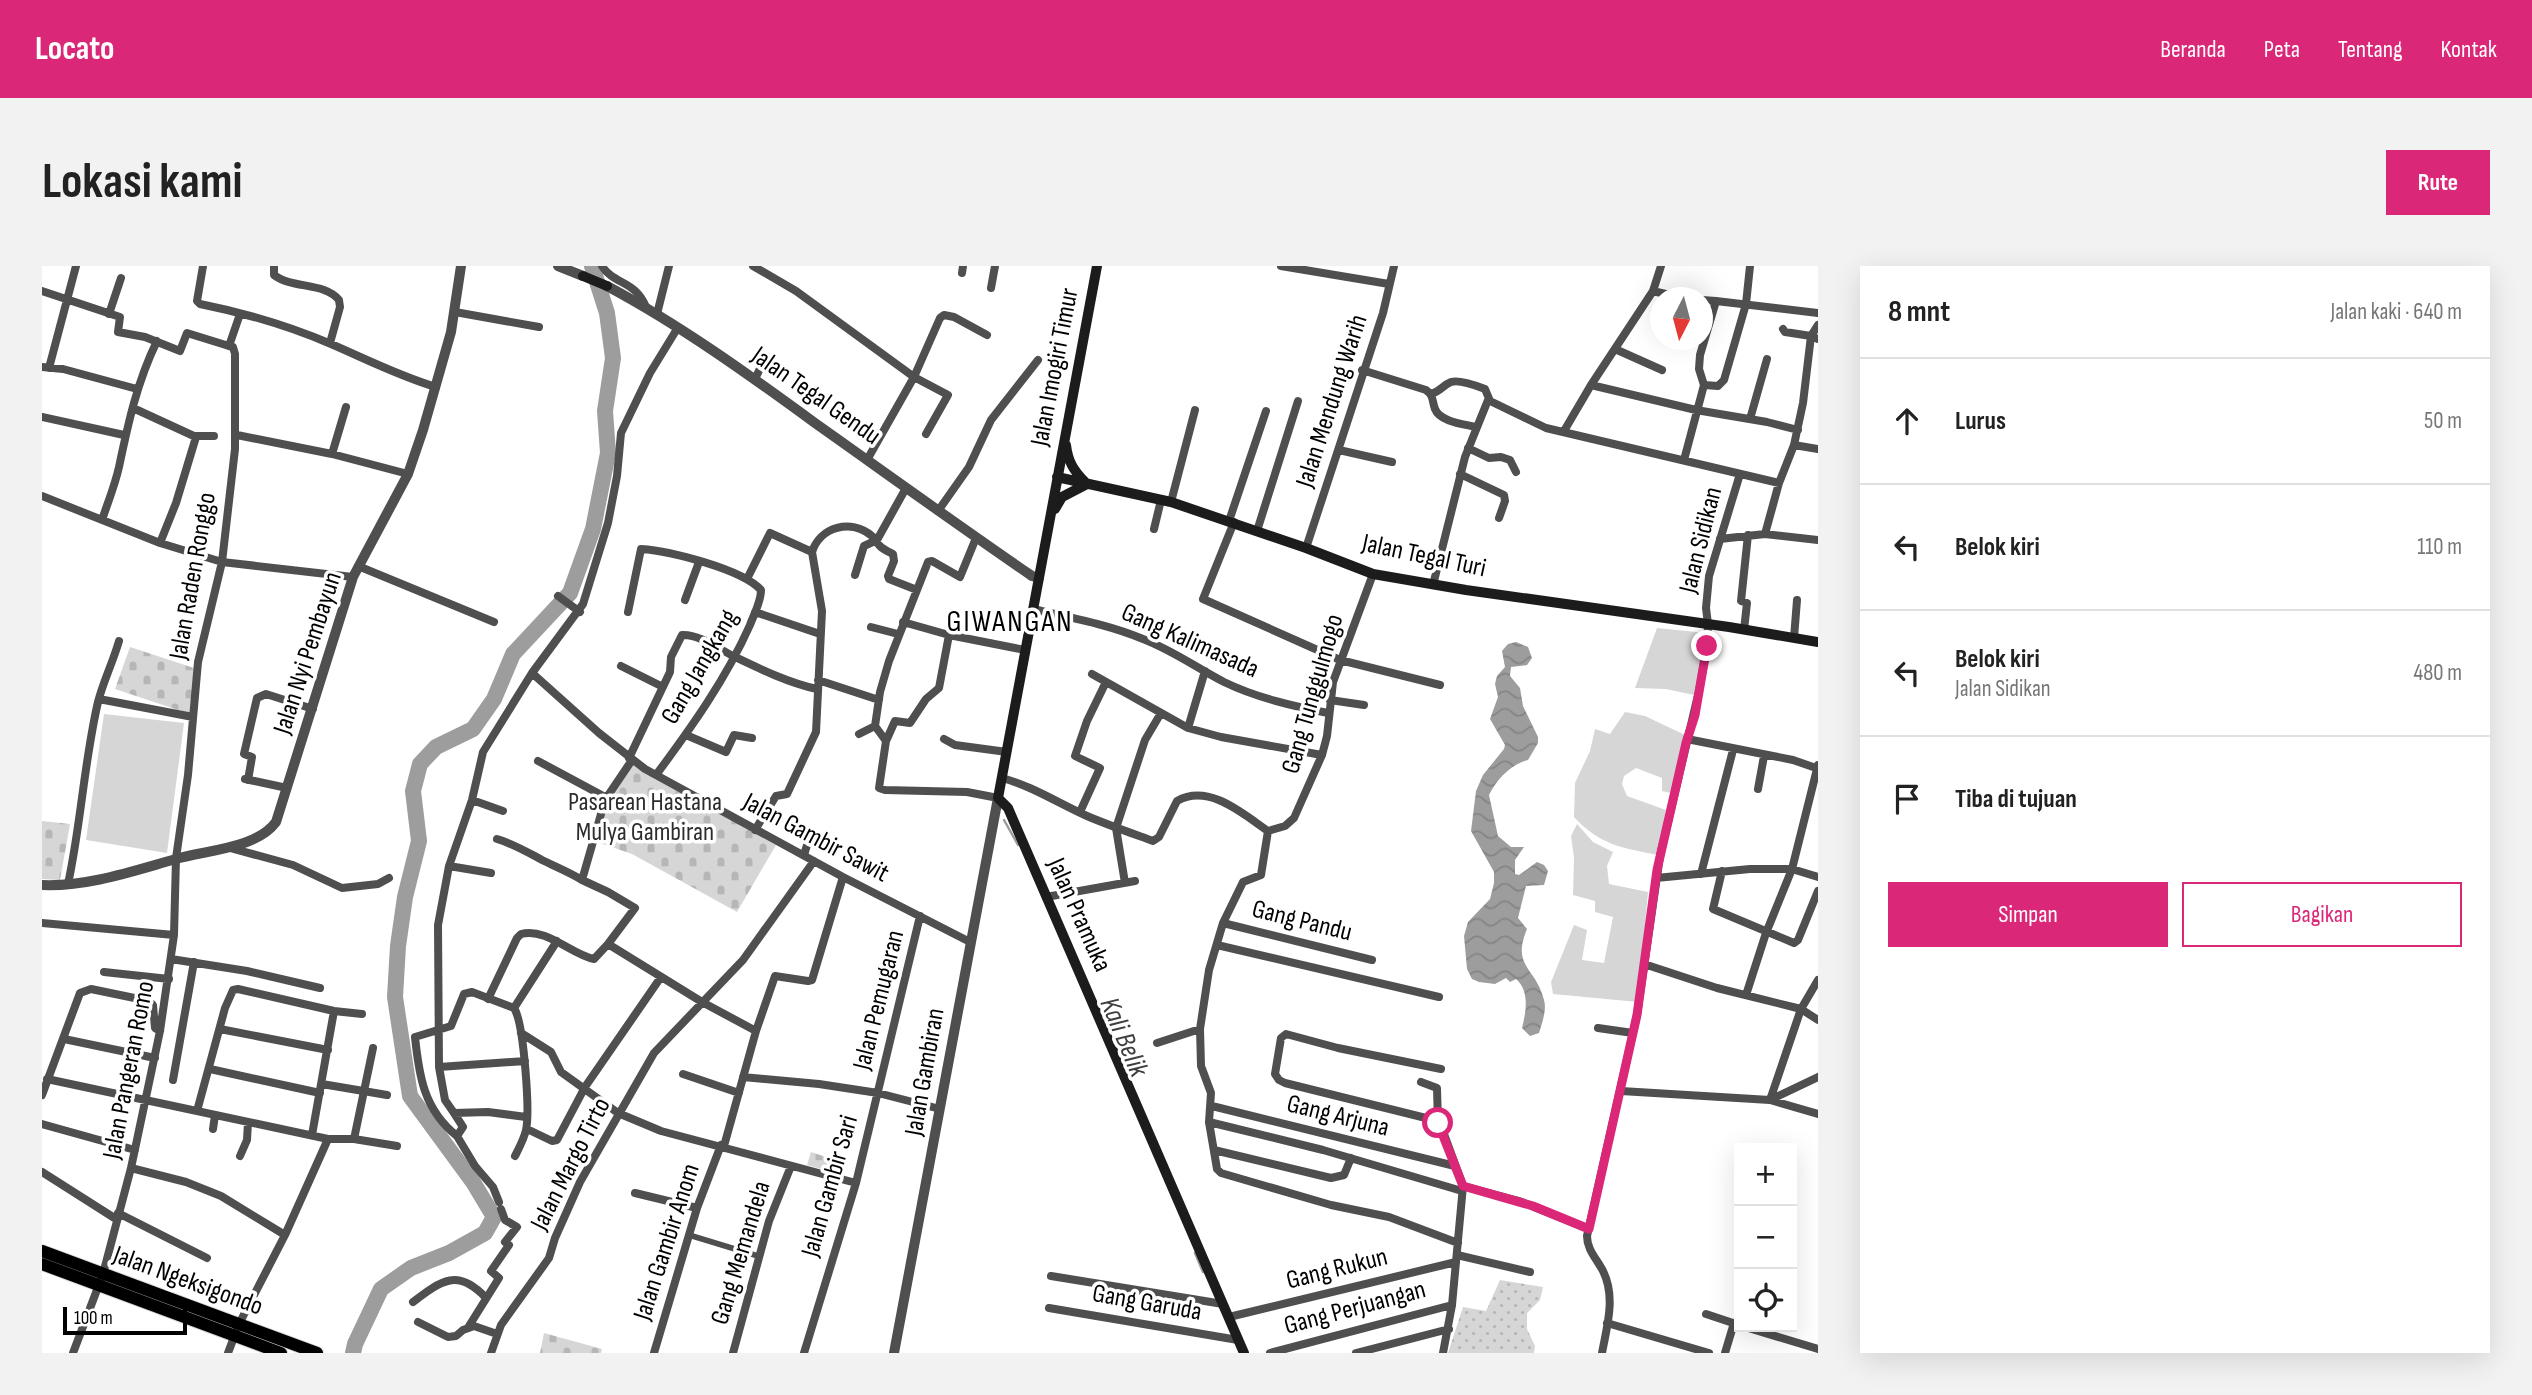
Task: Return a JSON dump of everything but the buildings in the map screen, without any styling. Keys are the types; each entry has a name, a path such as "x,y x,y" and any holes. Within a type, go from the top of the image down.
{"main road":[{"name":"Jalan Imogiri Timur","path":"1058,477 1097,266"},
{"name":"Jalan Tegal Gendu","path":"583,276 607,286"},
{"path":"1051,516 1062,497 1087,484 1074,471 1065,439"},
{"path":"998,798 1058,477"},
{"name":"Jalan Tegal Turi","path":"1058,477 1166,501 1258,531 1373,574 1818,642"},
{"name":"Jalan Pramuka","path":"998,798 1008,808 1244,1353"},
{"name":"Jalan Ngeksigondo","path":"42,1251 100,1279 237,1330 315,1352"},
{"name":"Jalan Ngeksigondo","path":"42,1264 100,1279"},
{"name":"Jalan Ngeksigondo","path":"237,1330 281,1353"}],"street":[{"path":"76,266 46,367 137,388"},
{"path":"203,266 198,303 273,322 330,343 401,376 436,387"},
{"path":"274,266 275,276 283,281 328,292 339,300 340,307 330,343"},
{"name":"Jalan Nyi Pembayun","path":"42,885 68,884 228,847 269,832 276,822 353,577 408,474 436,387 455,312 461,266"},
{"name":"Jalan Tegal Gendu","path":"558,266 583,276"},
{"path":"602,266 606,273 637,291 646,307"},
{"path":"657,314 669,266"},
{"path":"753,266 796,291 914,377 948,395 926,434"},
{"path":"991,288 995,266"},
{"path":"1281,266 1389,284"},
{"name":"Jalan Mendung Warih","path":"1306,548 1382,313 1394,266"},
{"path":"1654,287 1661,266"},
{"path":"1704,385 1718,386 1722,383 1746,304 1750,266"},
{"path":"109,314 121,278"},
{"name":"Jalan Tegal Gendu","path":"607,286 646,307 755,379 976,538 1039,578"},
{"path":"42,291 120,317 118,332 157,341 180,351 187,334 229,346 240,314"},
{"path":"1564,431 1650,296"},
{"path":"1713,301 1818,313"},
{"path":"1684,460 1704,385 1699,369 1700,355 1716,301"},
{"path":"455,312 539,327"},
{"path":"867,460 914,377 942,316 954,317 987,335"},
{"path":"1765,534 1798,430 1818,325"},
{"path":"457,1136 464,1126 444,1100 439,1067 438,926 449,866 472,800 483,752 532,673 579,611 595,570 608,523 617,476 621,433 650,373 677,329"},
{"path":"1783,329 1785,332 1814,337"},
{"path":"102,520 118,469 137,388 157,341"},
{"name":"Jalan Raden Ronggo","path":"176,858 198,662 222,562 237,435 235,350 229,346"},
{"path":"1615,349 1662,370"},
{"path":"755,379 766,356"},
{"path":"1750,419 1767,359"},
{"path":"938,510 969,467 991,420 1038,360"},
{"path":"1362,370 1426,390 1431,394 1435,410 1441,416 1476,427"},
{"path":"1431,394 1457,382 1485,389 1490,401 1543,427 1779,483"},
{"path":"1591,385 1696,410 1798,430"},
{"path":"1258,531 1297,401"},
{"path":"1433,585 1450,523 1452,501 1468,447 1486,402 1490,401"},
{"path":"332,454 346,407"},
{"path":"133,408 196,436 214,436"},
{"path":"1154,528 1166,501 1195,411"},
{"path":"1266,411 1203,599 1340,660 1440,685"},
{"path":"42,417 124,435"},
{"path":"237,435 332,454 408,474"},
{"path":"160,543 176,503 196,436"},
{"path":"235,449 249,437"},
{"path":"1794,445 1818,449"},
{"path":"1468,447 1489,458 1499,456 1510,460 1516,471"},
{"path":"1339,450 1392,462"},
{"path":"1460,474 1504,495 1505,501 1499,518"},
{"name":"Jalan Sidikan","path":"1602,1353 1610,1295 1603,1271 1587,1244 1589,1229 1633,1033 1656,878 1699,691 1708,624 1706,608 1709,576 1740,474"},
{"path":"855,575 864,546 877,540 906,488"},
{"path":"42,496 160,543 222,562 353,577"},
{"path":"755,830 776,796 787,793 816,732 822,611 812,552 823,534 836,527 862,530 893,554 894,561 888,578 916,590"},
{"path":"628,612 640,549 656,550 699,562 747,579 770,533 812,552"},
{"path":"1720,539 1765,534 1818,540"},
{"path":"1744,630 1746,603 1741,601 1748,535"},
{"path":"886,741 875,726 882,682 916,590 930,561 960,577 976,538"},
{"path":"685,600 699,562"},
{"path":"358,566 494,622"},
{"name":"Gang Tunggulmogo","path":"1268,831 1285,825 1294,818 1322,755 1327,736 1330,700 1340,660 1373,574"},
{"name":"Gang Jangkang","path":"656,775 686,736 736,657 761,590 747,579"},
{"path":"559,597 579,611"},
{"path":"1794,638 1797,600"},
{"name":"Gang Kalimasada","path":"1033,609 1097,622 1146,640 1232,685 1271,700 1328,713"},
{"path":"755,612 820,634"},
{"path":"903,622 949,635 1026,650"},
{"path":"871,627 898,634"},
{"path":"582,880 607,798 630,759 663,687 680,637 685,634 803,686 818,684 879,700"},
{"path":"949,635 939,688 926,699 911,722 894,722 886,741 878,786 882,789 967,792 998,798"},
{"path":"68,884 78,837 90,740 99,699 120,641"},
{"path":"621,666 663,687"},
{"path":"1188,728 1205,671"},
{"name":"Jalan Gambir Sawit","path":"532,673 630,759 656,775 843,877 970,942"},
{"path":"1092,674 1105,684 1188,728 1221,737 1322,755"},
{"path":"1080,813 1100,768 1075,757 1087,722 1105,684"},
{"path":"287,788 246,779 252,757 244,754 245,745 257,698 266,694 313,709"},
{"path":"99,699 193,717"},
{"path":"1330,700 1364,705"},
{"path":"1125,883 1116,828 1145,740 1161,713"},
{"path":"859,734 875,726"},
{"path":"686,736 726,752 734,735 752,738"},
{"path":"944,739 951,744 1007,752"},
{"path":"1687,739 1817,766 1793,869 1766,933 1746,995"},
{"path":"1701,874 1733,750"},
{"path":"1758,789 1764,756"},
{"path":"538,761 607,798"},
{"path":"1002,778 1060,801 1080,813 1116,828 1157,840 1177,800 1197,796 1215,799 1231,806 1268,831 1262,873 1243,882 1223,923 1209,970 1200,1029 1201,1066 1208,1079 1212,1106 1209,1122 1217,1169 1221,1174 1331,1205 1390,1217 1458,1243"},
{"name":"Jalan Gambiran","path":"894,1353 998,798"},
{"path":"472,800 503,811"},
{"path":"1806,808 1818,810"},
{"path":"804,855 810,832"},
{"path":"488,999 521,933 532,933 557,941 591,959 608,944 635,908 568,870 497,839"},
{"path":"228,847 293,865 342,888 378,884 389,878"},
{"name":"Jalan Pangeran Romo","path":"73,1353 100,1279 147,1100 169,979 174,935 176,858"},
{"name":"Jalan Margo Tirto","path":"491,1353 497,1334 513,1307 549,1258 580,1182 654,1053 743,960 814,861"},
{"path":"449,866 491,873"},
{"path":"1656,878 1750,869 1793,869 1818,877"},
{"path":"1722,871 1713,909 1792,942 1797,942 1818,891"},
{"name":"Jalan Gambir Anom","path":"654,1353 697,1208 722,1146 775,976 812,980 843,877"},
{"path":"1046,897 1135,881"},
{"name":"Jalan Pemugaran","path":"878,1093 920,916"},
{"path":"42,923 174,935"},
{"name":"Gang Pandu","path":"1223,923 1372,960"},
{"path":"515,1156 527,1129 525,1061 514,1008 557,941"},
{"path":"608,944 702,1002 756,1031"},
{"path":"1217,945 1439,997"},
{"path":"171,960 194,962 320,988"},
{"path":"173,1080 194,962"},
{"path":"1644,964 1718,983 1746,995 1801,1009 1818,1020"},
{"path":"104,972 169,979"},
{"path":"527,1129 552,1141 557,1140 585,1087 660,977"},
{"path":"1770,1100 1801,1009 1818,980"},
{"path":"197,1111 231,991 238,989 334,1011 362,1014"},
{"path":"42,1095 78,995 86,990 149,1001 153,1005 155,1028 160,1031"},
{"path":"418,1322 452,1337 469,1326 499,1278 491,1271 509,1245 505,1242 517,1227 505,1220 493,1187 475,1166 457,1136 436,1116 427,1101 418,1067 415,1037 451,1026 464,994 472,992 514,1008"},
{"path":"312,1135 334,1011"},
{"path":"1598,1028 1633,1033"},
{"path":"1157,1043 1200,1029"},
{"path":"220,1030 328,1050"},
{"path":"521,1033 551,1052 561,1072 585,1087 618,1114 661,1131 856,1183"},
{"path":"1438,1123 1285,1083 1275,1074 1281,1038 1286,1034 1338,1048 1441,1069"},
{"path":"64,1039 155,1058"},
{"path":"355,1139 373,1048"},
{"path":"439,1067 525,1061"},
{"path":"210,1069 321,1089 387,1095"},
{"path":"683,1074 739,1093"},
{"path":"744,1077 878,1093"},
{"path":"1770,1100 1818,1077"},
{"path":"47,1079 328,1139 355,1139 397,1146"},
{"path":"1421,1082 1437,1088 1438,1123 1462,1189 1452,1305 1443,1353"},
{"path":"1621,1091 1770,1100 1818,1114"},
{"name":"Jalan Gambir Sari","path":"804,1353 856,1183 878,1093 940,1109"},
{"name":"Gang Arjuna","path":"1212,1106 1455,1166"},
{"path":"454,1113 488,1112 526,1117"},
{"path":"213,1129 215,1115"},
{"path":"240,1156 247,1140 248,1122"},
{"path":"1209,1122 1533,1206 1589,1229"},
{"path":"42,1124 135,1150"},
{"path":"228,1353 328,1139"},
{"path":"1214,1150 1331,1178 1344,1175 1351,1158"},
{"name":"Gang Memandela","path":"733,1353 758,1256 791,1166"},
{"path":"131,1168 186,1182 221,1196 285,1235"},
{"path":"42,1172 117,1216 207,1258"},
{"path":"635,1193 697,1208"},
{"path":"689,1235 758,1256"},
{"path":"1456,1259 1530,1272"},
{"name":"Gang Rukun","path":"1229,1317 1456,1259"},
{"path":"1051,1276 1223,1304"},
{"path":"413,1302 442,1283 452,1281 470,1283 486,1298"},
{"name":"Gang Perjuangan","path":"1270,1353 1452,1305"},
{"name":"Gang Garuda","path":"1049,1308 1238,1340"},
{"path":"1706,1314 1734,1323"},
{"path":"1607,1323 1709,1353"},
{"path":"469,1326 497,1334"},
{"path":"1356,1353 1448,1329"},
{"path":"1725,1353 1734,1331"},
{"path":"1762,1332 1818,1349"}],"green space":[{"path":"1657,628 1706,633 1694,695 1666,689 1635,688"},
{"path":"130,647 194,668 190,714 115,689"},
{"path":"1625,712 1645,716 1685,735 1671,793 1662,791 1662,778 1636,768 1624,776 1622,784 1627,796 1666,810 1658,855 1612,844 1593,834 1574,817 1575,783 1590,751 1595,729 1610,734"},
{"path":"104,714 184,723 167,853 86,840"},
{"name":"Pasarean Hastana Mulya Gambiran","path":"632,764 776,845 737,912 632,854 597,842 607,801"},
{"path":"42,821 70,824 60,880 42,879"},
{"path":"1577,824 1593,842 1613,852 1607,866 1609,884 1648,892 1638,1002 1553,994 1551,982 1574,925 1587,930 1582,960 1604,963 1613,917 1595,912 1595,901 1573,895 1574,858 1571,836"},
{"path":"811,1152 835,1160 832,1172 807,1165"},
{"path":"1500,1280 1543,1287 1540,1300 1527,1313 1527,1329 1535,1346 1534,1353 1448,1353 1463,1307 1486,1311"},
{"path":"544,1333 602,1349 601,1353 540,1353"}],"water":[{"path":"1516,642 1528,647 1532,658 1527,665 1511,667 1510,676 1520,688 1523,706 1538,737 1538,743 1528,760 1505,773 1489,795 1498,836 1511,847 1524,847 1515,860 1515,874 1519,875 1537,862 1544,865 1548,871 1544,885 1526,886 1518,918 1527,929 1523,942 1523,959 1536,980 1545,1004 1539,1033 1530,1036 1522,1028 1526,1002 1520,984 1516,979 1510,982 1506,978 1495,984 1472,979 1467,969 1464,936 1468,922 1490,899 1494,883 1494,872 1471,831 1476,791 1483,775 1505,745 1490,719 1498,697 1495,684 1497,676 1505,667 1502,651 1508,644"}],"waterway":[{"path":"353,1353 381,1289 411,1268 449,1253 485,1233 494,1217 473,1182 410,1096 395,997 405,897 419,841 413,791 420,764 436,747 473,729 494,699 513,654 570,593 593,529 608,453 605,411 613,358 607,313 592,266"},
{"name":"Kali Belik","path":"1004,820 1018,845"},
{"name":"Kali Belik","path":"1195,1253 1203,1272"}],"district":[{"name":"GIWANGAN","path":"1010,622"}],"route":[{"path":"1438,1123 1463,1186 1533,1206 1589,1229 1637,1015 1657,870 1695,715 1707,646"}]}
